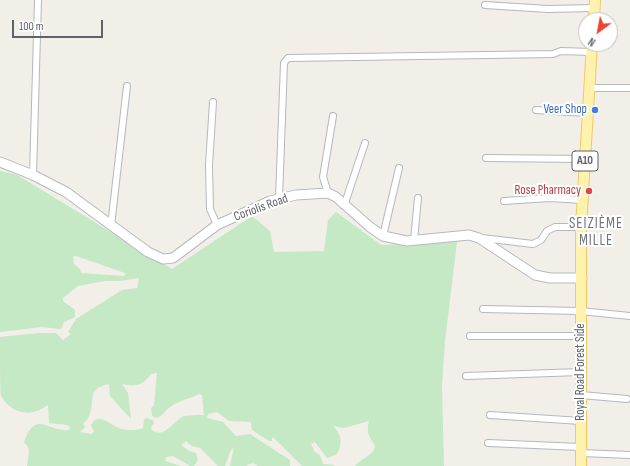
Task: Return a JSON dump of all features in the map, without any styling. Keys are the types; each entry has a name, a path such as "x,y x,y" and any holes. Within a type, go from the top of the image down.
{"main road":[{"name":"A10","path":"582,278 582,200 592,52"},
{"name":"Coriolis Road","path":"0,162 33,175 66,192 148,252 163,260 173,258 217,225 278,198 328,193"},
{"path":"328,193 336,197 344,206 383,236 414,240 469,235 479,238 535,274 550,278 582,278"},
{"name":"Royal Road Forest Side","path":"580,466 580,310 582,278"}],"street":[{"path":"33,175 38,0"},
{"path":"486,5 548,9 595,4"},
{"path":"278,198 284,64 288,58 553,54 561,51 578,49"},
{"path":"111,226 126,86"},
{"path":"590,88 630,88"},
{"path":"213,102 209,165 210,209 217,225"},
{"path":"536,110 588,113"},
{"path":"328,193 323,178 333,116"},
{"path":"344,206 365,143"},
{"path":"486,158 585,159"},
{"path":"383,236 399,168"},
{"path":"414,240 418,198"},
{"path":"504,201 550,198 582,200"},
{"path":"479,238 533,244 541,240 547,231 555,227 581,227"},
{"path":"483,309 580,310 630,316"},
{"path":"470,336 580,336"},
{"path":"466,376 580,372"},
{"path":"581,395 627,399"},
{"path":"490,415 581,421"},
{"path":"488,443 630,454"}],"green space":[{"path":"0,171 17,175 172,269 252,216 270,231 274,252 324,251 328,220 336,212 381,245 457,242 445,341 442,386 444,466 355,466 370,455 375,446 368,431 369,421 344,428 333,426 340,436 340,447 336,455 327,458 315,442 311,444 315,452 320,455 323,464 335,465 302,466 275,439 272,437 272,441 269,441 252,430 251,422 229,421 217,412 208,414 207,418 223,422 236,436 250,434 290,460 290,466 258,466 253,463 245,466 230,466 234,447 231,450 225,466 218,466 200,448 192,446 186,441 181,445 189,451 196,453 198,460 194,466 190,466 173,456 166,457 165,461 181,466 27,466 29,450 24,442 28,432 33,426 43,424 61,430 69,430 70,427 67,425 49,423 48,405 35,412 28,413 16,410 5,402 1,396 0,337 39,333 56,333 63,340 71,334 68,332 76,319 122,290 137,288 139,278 121,281 105,281 78,286 63,298 63,301 75,310 75,317 64,322 61,329 42,327 0,332","holes":["76,256 125,273 126,273 124,276 81,273 80,269 74,264 73,257","157,373 154,405 151,408 152,415 155,418 162,415 173,405 199,394 202,395 204,415 184,416 161,433 152,430 151,427 154,424 153,420 146,418 144,420 143,428 138,430 121,429 98,419 91,425 94,432 91,434 80,432 85,427 83,424 89,416 94,392 97,389 109,384 110,396 131,419 128,393 122,384 138,385 145,381 151,374"]}],"place":[{"name":"Veer Shop","path":"595,110"},
{"name":"Rose Pharmacy","path":"589,191"}],"district":[{"name":"SEIZIÈME MILLE","path":"596,232"}]}
